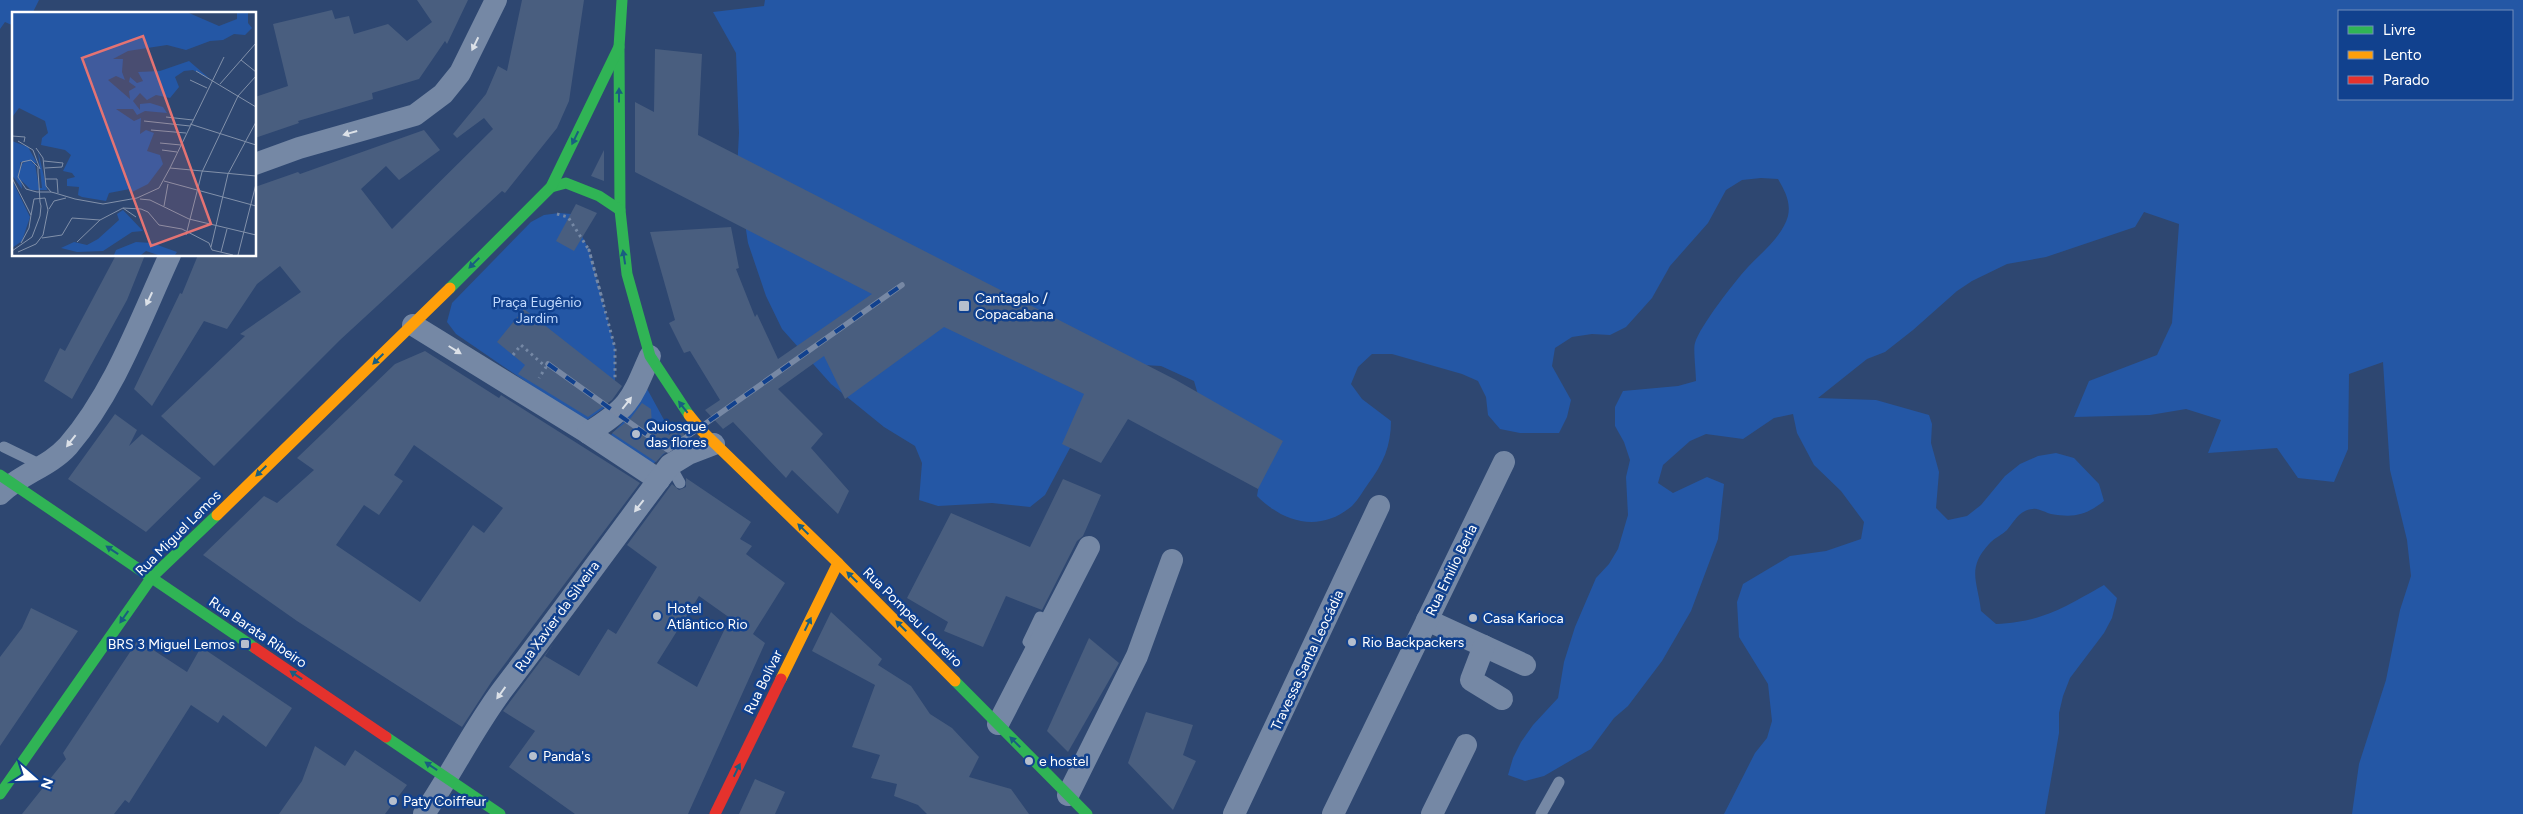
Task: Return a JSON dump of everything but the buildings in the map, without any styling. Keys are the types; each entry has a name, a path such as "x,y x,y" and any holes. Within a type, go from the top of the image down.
{"main road":[{"path":"622,0 619,47 620,210 627,274 650,356 677,399 714,444"},
{"path":"413,325 551,186 619,47"},
{"path":"551,186 566,183 599,196 620,210"},
{"name":"Rua Miguel Lemos","path":"0,794 152,577 413,325"},
{"name":"Rua Pompeu Loureiro","path":"714,444 838,563 1087,814"},
{"name":"Rua Barata Ribeiro","path":"4,484 152,577 500,814"},
{"name":"Rua Bolívar","path":"715,814 838,563"}],"street":[{"path":"256,164 300,148 415,115 443,94 460,73 496,0"},
{"path":"4,484 43,466 67,447 98,406 113,379 170,256"},
{"path":"413,325 588,432 670,476"},
{"path":"588,432 617,414 629,402 650,356"},
{"name":"Rua Xavier da Silveira","path":"424,814 448,778 469,740 503,690 670,476 688,454 714,444"},
{"name":"Rua Emilio Berla","path":"1333,814 1504,462"},
{"name":"Travessa Santa Leocádia","path":"1234,814 1379,506"},
{"path":"994,721 1089,547"},
{"path":"1068,795 1137,656 1172,560"},
{"path":"1427,620 1525,665"},
{"path":"1484,646 1470,676 1471,680 1502,700"},
{"path":"1432,814 1466,745"}],"lane":[{"path":"4,447 43,466"},
{"path":"994,721 1040,617"},
{"path":"1541,814 1559,782"}],"path":[{"path":"551,214 559,214 568,218 589,250 603,302"},
{"path":"589,250 615,348 615,387"},
{"path":"513,355 521,345 546,367 527,395"}],"green space":[{"path":"0,0 39,0 33,12 12,12 12,25 5,22 0,29"},
{"path":"765,0 2523,0 2523,814 2352,814 2359,764 2386,680 2400,610 2411,576 2407,540 2390,470 2383,362 2349,374 2348,449 2334,482 2298,478 2277,448 2208,453 2221,420 2186,409 2150,415 2074,417 2089,381 2157,355 2172,323 2179,224 2144,212 2135,227 2046,257 2007,264 1972,281 1957,291 1885,352 1867,359 1818,398 1876,400 1929,415 1932,424 1931,443 1939,472 1936,508 1948,520 1967,516 1981,505 2005,476 2020,464 2038,456 2056,453 2074,458 2099,484 2104,501 2086,512 2074,515 2059,515 2035,509 2024,511 2007,530 1989,544 1982,553 1976,569 1975,576 1981,611 1996,624 2028,620 2053,612 2104,585 2117,598 2112,618 2104,633 2070,678 2063,696 2059,713 2059,733 2045,814 1724,814 1755,753 1767,738 1772,721 1768,684 1739,637 1737,602 1743,584 1790,556 1826,551 1861,539 1864,522 1841,491 1814,465 1797,433 1793,414 1774,418 1743,439 1706,434 1690,441 1663,465 1658,483 1673,493 1707,477 1724,484 1718,539 1691,611 1662,661 1628,706 1614,718 1591,749 1544,776 1525,781 1508,775 1513,758 1521,742 1533,725 1558,698 1564,662 1575,627 1596,578 1609,564 1618,549 1628,515 1626,477 1630,460 1624,442 1615,426 1615,407 1623,391 1678,386 1696,381 1694,346 1698,335 1735,282 1771,244 1785,224 1789,211 1788,201 1778,179 1742,180 1726,190 1708,223 1670,266 1652,298 1626,327 1610,335 1592,334 1572,337 1555,348 1552,366 1571,400 1567,417 1559,433 1520,433 1500,429 1488,415 1486,397 1478,381 1462,374 1392,354 1372,354 1358,367 1351,384 1362,399 1391,421 1390,439 1382,462 1352,506 1327,520 1303,521 1279,513 1257,496 1260,478 1199,398 1194,381 1161,366 1143,365 1070,448 1045,495 1030,507 992,503 938,506 919,500 922,463 915,446 884,427 831,384 782,329 766,296 748,243 737,171 739,133 736,53 713,12 764,6"},
{"name":"Praça Eugênio Jardim","path":"571,214 589,250 615,348 615,387 604,408 587,420 576,416 456,334 447,322 452,303 531,222 544,215"},
{"path":"645,385 669,429 668,450 652,465 611,435 636,408"}],"railway":[{"path":"548,364 668,450 902,285"}],"traffic: fast":[{"path":"622,0 619,47 620,210 627,274 650,356 689,415"},
{"path":"450,288 551,187 619,47"},
{"path":"551,187 566,183 599,196 620,210"},
{"path":"0,475 255,648"},
{"path":"0,794 152,577 217,515"},
{"path":"955,681 1087,814"},
{"path":"386,737 500,814"}],"traffic: slow":[{"path":"217,515 450,288"},
{"path":"689,415 702,431 838,563 781,679"},
{"path":"838,563 955,681"}],"traffic: jam":[{"path":"255,648 386,737"},
{"path":"715,814 781,679"}],"place":[{"name":"Cantagalo / Copacabana","path":"964,306"},
{"name":"Quiosque das flores","path":"636,434"},
{"name":"Hotel Atlântico Rio","path":"657,616"},
{"name":"Casa Karioca","path":"1473,618"},
{"name":"Rio Backpackers","path":"1352,642"},
{"name":"BRS 3 Miguel Lemos","path":"245,644"},
{"name":"Panda's","path":"533,756"},
{"name":"e hostel","path":"1029,761"},
{"name":"Paty Coiffeur","path":"393,801"}]}
